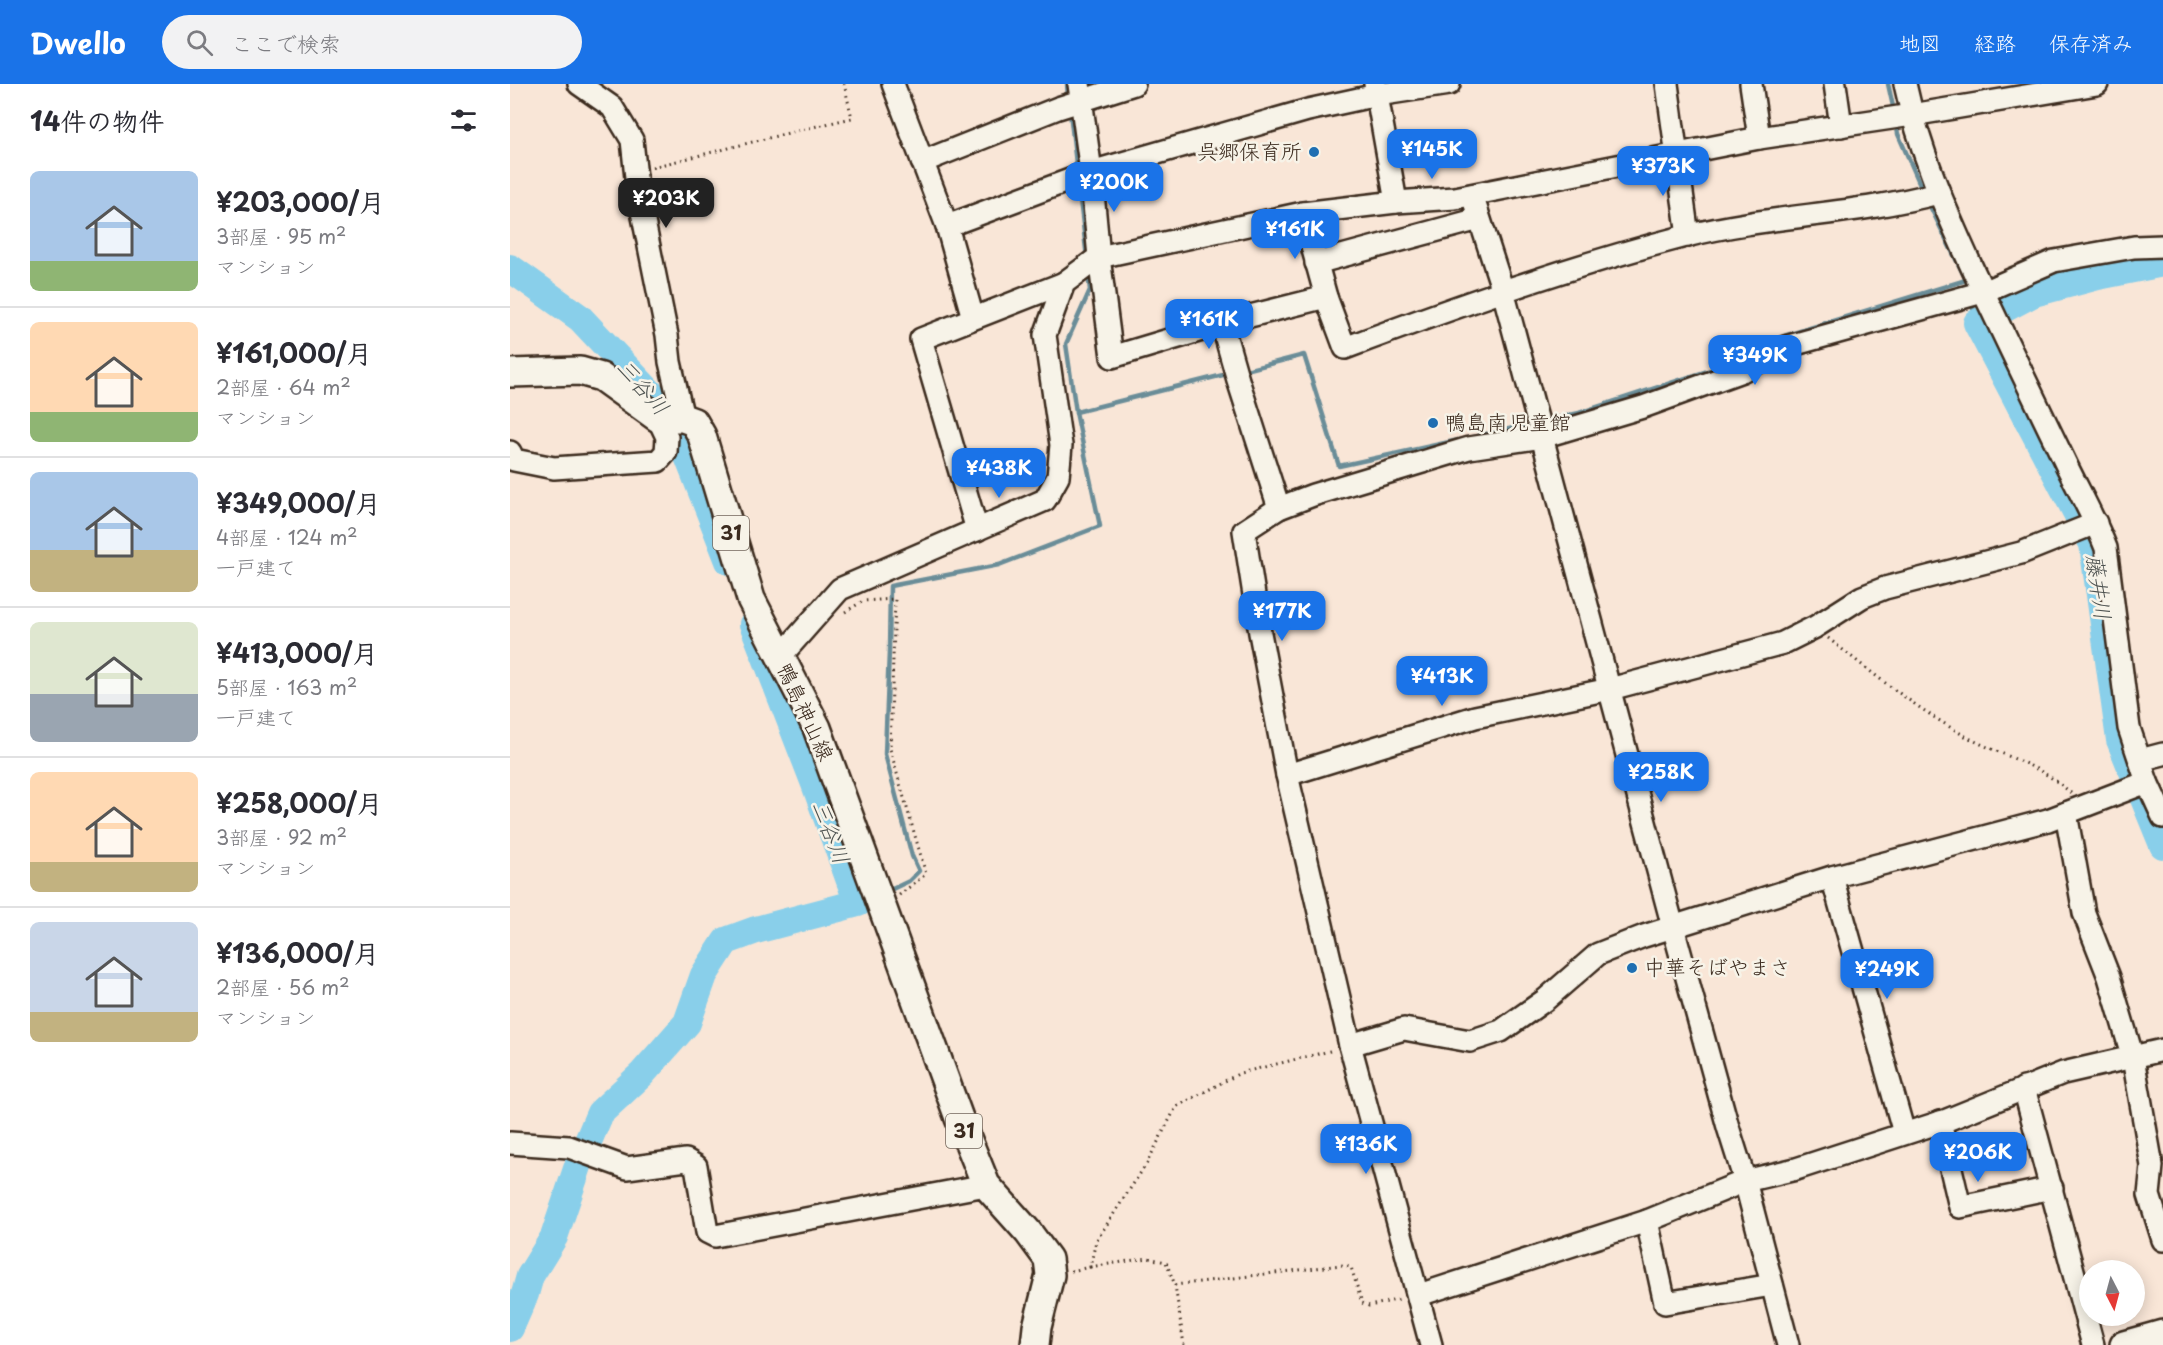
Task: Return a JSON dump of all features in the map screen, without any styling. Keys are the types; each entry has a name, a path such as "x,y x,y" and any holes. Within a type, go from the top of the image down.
{"main road":[{"name":"鴨島神山線","path":"510,373 580,371 602,377 671,418 694,422 702,436 751,599 817,728 959,1118 986,1185 1028,1232 1048,1259 1050,1275"},
{"path":"1035,1345 1037,1327 1050,1275"},
{"path":"2124,1345 2163,1334"}],"street":[{"path":"510,452 514,460 554,468 658,460 666,452 671,418 670,362 667,335 635,171 632,140 612,107 579,84"},
{"path":"893,84 947,226 973,318"},
{"path":"922,162 1058,108 1080,93 1134,84"},
{"path":"947,226 1091,172 1376,89 1449,84"},
{"path":"1667,84 1688,236"},
{"path":"1751,84 1759,138"},
{"path":"1835,84 1841,126"},
{"path":"1905,84 1912,115 1938,193 2079,491 2090,526 2106,548 2129,728 2140,760 2140,784 2163,817"},
{"path":"977,530 921,339 1072,277 1099,257 1303,213 1472,195 1759,138 2097,84"},
{"path":"1376,89 1396,202"},
{"path":"1080,93 1112,357 1222,324 1326,297"},
{"path":"1303,213 1326,297 1345,348 1503,291 1688,236 1912,200 1938,193"},
{"path":"1472,195 1503,291 1673,927 1745,1181 1788,1345"},
{"path":"1316,263 1479,219"},
{"path":"1431,1345 1350,1045 1287,775 1260,633 1244,531 1279,508 1313,495 1538,425 1642,407 1742,371 1785,347 1983,292 2054,261 2134,247 2163,246"},
{"path":"780,657 840,588 1045,500 1058,477 1061,445 1045,335 1072,277"},
{"path":"1222,324 1279,508"},
{"path":"1287,775 1474,717 1610,689 1783,643 1815,627 1862,597 1885,588 2021,553 2090,526"},
{"path":"2140,760 2163,754"},
{"path":"1350,1045 1404,1029 1470,1041 1501,1031 1545,1000 1598,954 1673,927 1832,878 2048,819 2140,784"},
{"path":"2075,809 2084,913 2109,976 2133,1058 2151,1166 2149,1195 2163,1240"},
{"path":"1832,878 1904,1133"},
{"path":"1419,1295 1647,1221 1745,1181 1796,1169 1940,1122 2063,1073 2163,1050"},
{"path":"2024,1088 2093,1345"},
{"path":"1940,1122 1960,1207 2052,1188"},
{"path":"510,1143 569,1147 627,1168 686,1160 696,1166 707,1232 715,1236 986,1185"},
{"path":"1647,1221 1665,1303 1772,1285"}],"path":[{"path":"635,171 852,118 844,84"},
{"path":"879,600 895,599 890,749 926,874 880,901"},
{"path":"1815,627 1920,709 1970,738 2018,759 2058,781 2075,809"},
{"path":"1090,1267 1096,1241 1147,1163 1176,1107 1240,1073 1350,1045"},
{"path":"1050,1275 1148,1258 1166,1262 1175,1285 1184,1345"},
{"path":"1175,1285 1341,1264 1350,1268 1362,1303 1370,1306 1419,1295"}],"waterway":[{"path":"1067,84 1068,97"},
{"path":"1888,84 1894,111"},
{"path":"1070,112 1077,172"},
{"path":"1896,122 1898,134 1922,189"},
{"path":"1078,183 1087,258"},
{"path":"1928,202 1969,290"},
{"name":"藤井川","path":"2000,311 2034,293 2098,276 2163,263"},
{"name":"三谷川","path":"510,268 580,318 659,402 676,426 729,561"},
{"path":"886,892 909,881 919,871 912,856 885,754 890,586 999,565 1100,526 1076,412 1066,344 1090,290 1088,273"},
{"path":"1543,421 1579,413 1726,365 1784,336 1966,280"},
{"path":"1971,301 1977,323"},
{"name":"藤井川","path":"1986,318 1977,323 2093,544 2120,740 2163,845"},
{"path":"1242,371 1304,355 1339,466 1532,424"},
{"path":"1076,412 1231,373"},
{"name":"三谷川","path":"510,1328 530,1276 554,1237 579,1163 600,1113 642,1074 687,1023 704,975 726,941 756,930 858,903 753,624"},
{"path":"858,903 870,899"}],"place":[{"name":"呉郷保育所","path":"1314,152"},
{"name":"鴨島南児童館","path":"1433,423"},
{"name":"中華そばやまさ","path":"1632,968"}]}
